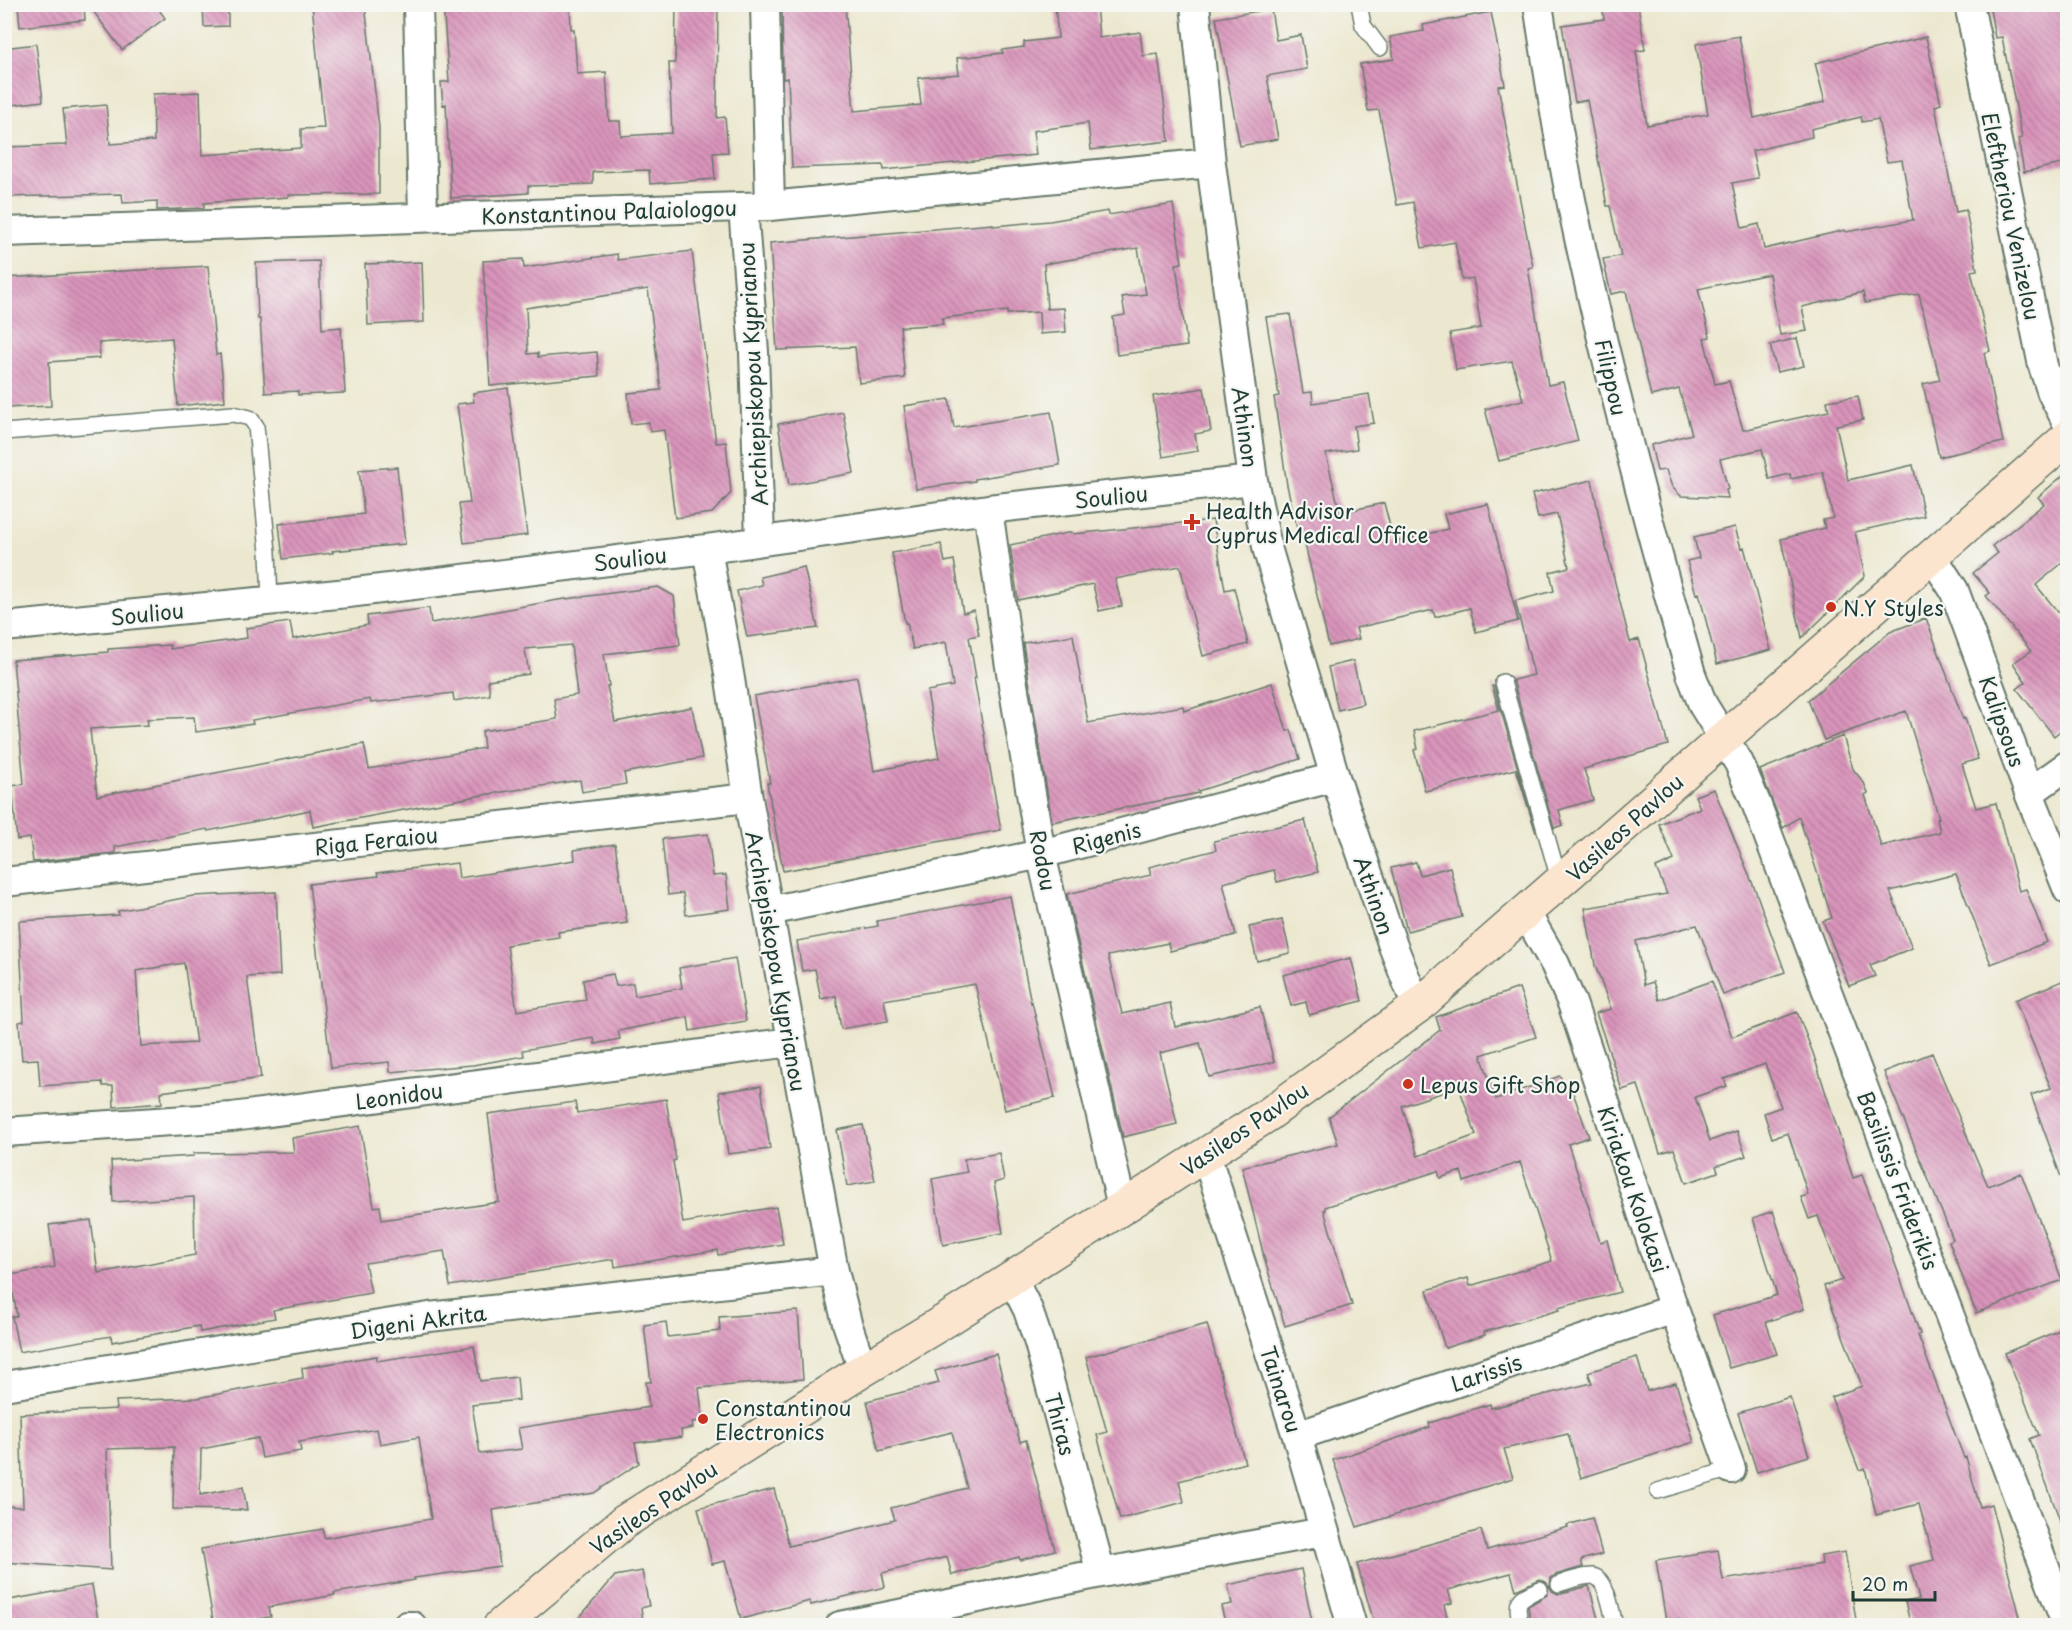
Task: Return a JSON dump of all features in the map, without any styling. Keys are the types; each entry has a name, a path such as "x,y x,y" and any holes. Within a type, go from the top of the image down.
{"street":[{"path":"418,4 423,217"},
{"name":"Archiepiskopou Kyprianou","path":"760,540 754,352 765,4"},
{"name":"Athinon","path":"1195,4 1211,163 1253,480 1268,551 1335,777 1393,946 1417,1007"},
{"name":"Filippou","path":"1538,4 1551,92 1579,237 1635,474 1691,674 1703,705 1723,739"},
{"name":"Eleftheriou Venizelou","path":"1969,4 2043,366 2052,393 2067,424"},
{"name":"Konstantinou Palaiologou","path":"4,232 757,207 1211,163"},
{"name":"Vasileos Pavlou","path":"500,1626 624,1522 1206,1155 1269,1114 1417,1007 1527,913 2067,437"},
{"name":"Souliou","path":"4,627 360,592 707,549 988,509 1253,480"},
{"name":"Rodou","path":"988,509 1009,660 1041,854 1122,1207"},
{"name":"Archiepiskopou Kyprianou","path":"707,549 748,798 834,1271 862,1370"},
{"name":"Kalipsous","path":"1932,556 1954,590 2067,890"},
{"name":"Basilissis Friderikis","path":"1723,739 1739,763 1756,803 2067,1626"},
{"path":"2029,793 2067,765"},
{"name":"Rigenis","path":"769,911 1041,854 1335,777"},
{"name":"Riga Feraiou","path":"4,882 748,798"},
{"name":"Kiriakou Kolokasi","path":"1527,913 1555,964 1572,1003 1674,1309 1731,1469"},
{"name":"Leonidou","path":"4,1132 231,1117 791,1042"},
{"name":"Tainarou","path":"1206,1155 1297,1436 1352,1626"},
{"name":"Digeni Akrita","path":"4,1386 429,1317 834,1271"},
{"name":"Thiras","path":"1012,1278 1028,1310 1039,1343 1101,1573"},
{"name":"Larissis","path":"1297,1436 1674,1309"},
{"path":"840,1626 1101,1573 1323,1532"},
{"path":"407,1626 412,1626"}],"lane":[{"path":"1359,4 1363,25 1380,48"},
{"path":"4,432 233,414 249,417 256,426 268,552 270,601"},
{"path":"1503,682 1560,883"},
{"path":"1658,1491 1731,1469"},
{"path":"1559,1584 1593,1576 1600,1579 1604,1585 1615,1626"},
{"path":"1521,1626 1517,1609 1521,1597 1540,1589"}],"building":[{"path":"18,4 84,4 85,20 20,27"},
{"path":"88,4 155,4 165,18 122,50"},
{"path":"203,4 228,4 228,26 204,27"},
{"path":"312,4 365,4 379,128 379,194 288,195 288,197 204,203 204,208 157,210 157,201 123,203 122,194 4,197 4,147 67,145 63,109 106,105 110,144 154,141 153,94 200,92 202,155 301,148 301,129 324,128"},
{"path":"443,4 570,4 577,74 606,72 609,121 620,121 621,136 672,133 669,63 675,63 676,4 718,4 717,118 725,117 728,152 713,153 715,179 650,184 649,170 593,172 593,184 528,186 528,193 451,198 446,104 443,105 441,82 449,82"},
{"path":"782,4 845,4 854,111 921,105 918,78 959,74 957,58 1003,53 1002,50 1024,47 1024,42 1058,38 1055,4 1096,4 1099,38 1140,32 1143,56 1158,54 1169,141 1091,150 1088,123 1033,131 1036,155 884,170 883,165 792,168 788,78 783,79"},
{"path":"1602,4 1638,4 1645,50 1636,51 1647,125 1708,114 1696,44 1739,36 1754,118 1825,102 1815,63 1926,37 1941,104 1935,106 1956,212 1966,210 1977,270 1971,271 1990,351 1984,353 2003,442 1939,457 1923,384 1940,380 1919,294 1865,303 1863,292 1802,307 1807,331 1780,335 1769,274 1698,289 1710,337 1704,338 1715,384 1729,381 1743,430 1829,411 1827,401 1858,396 1863,420 1836,425 1848,480 1913,465 1924,516 1855,532 1865,576 1802,638 1781,539 1825,528 1823,520 1833,518 1823,472 1791,479 1790,474 1769,479 1762,449 1720,459 1728,489 1726,490 1728,498 1681,496 1672,487 1666,470 1657,471 1651,445 1692,434 1679,389 1651,396 1626,291 1611,294 1603,259 1621,256 1610,206 1607,206 1587,100 1575,102 1562,25 1604,19","holes":["1861,117 1862,122 1878,119 1887,162 1902,160 1913,220 1846,232 1845,230 1764,249 1759,224 1742,228 1732,183 1758,178 1752,151 1812,137 1811,129"]},
{"path":"1989,4 2063,4 2067,29 2067,163 2024,172 2018,139 2022,138 2002,37 1995,38"},
{"path":"1271,9 1276,40 1301,35 1307,69 1267,76 1278,139 1240,146 1216,18"},
{"path":"1491,12 1505,85 1498,86 1533,267 1528,268 1548,385 1563,382 1578,441 1499,461 1485,409 1523,400 1512,361 1456,370 1450,333 1481,328 1473,278 1462,280 1455,242 1422,248 1413,202 1397,205 1379,110 1368,111 1360,64 1394,59 1390,37 1424,31 1423,25"},
{"path":"36,44 43,101 4,106 4,48"},
{"path":"1173,204 1182,263 1176,264 1187,346 1117,355 1113,317 1125,315 1122,297 1146,294 1138,248 1044,264 1047,309 1064,308 1066,332 1040,334 1039,312 1007,314 1007,311 942,318 943,324 900,327 905,378 859,383 855,347 777,350 770,243 1050,221 1108,211 1109,215"},
{"path":"692,251 716,443 726,442 731,493 712,513 675,518 664,430 650,432 649,422 631,424 628,393 661,390 648,289 526,308 528,354 538,353 538,357 597,352 599,376 490,386 483,261 523,259 524,268 617,254 618,260"},
{"path":"319,261 322,329 341,327 345,393 298,395 298,391 265,393 260,319 258,319 256,263"},
{"path":"422,262 424,322 368,325 365,264"},
{"path":"208,266 216,355 220,354 225,401 178,406 172,338 99,343 100,358 49,362 51,406 4,408 4,278"},
{"path":"1290,314 1303,393 1312,392 1313,403 1369,394 1374,423 1354,426 1357,449 1326,454 1340,513 1384,503 1394,542 1448,529 1444,514 1488,504 1518,621 1476,632 1470,608 1435,617 1433,610 1356,628 1359,639 1329,646 1304,540 1300,541 1287,485 1274,397 1279,396 1266,317"},
{"path":"1797,338 1804,366 1777,372 1770,345"},
{"path":"508,388 527,535 464,543 459,504 470,503 457,404 474,402 473,393"},
{"path":"1204,388 1211,431 1195,434 1198,451 1163,457 1153,396"},
{"path":"949,399 954,428 1051,412 1060,465 975,479 975,481 916,489 904,406"},
{"path":"843,412 854,473 789,485 778,424"},
{"path":"397,467 405,544 332,551 333,553 283,559 279,524 364,514 359,470"},
{"path":"2067,472 2067,559 2036,585 2067,623 2067,725 2054,736 2017,689 2026,682 2013,663 2031,651 1986,596 1990,593 1973,573 1998,553 1992,546 2044,504 2038,497"},
{"path":"1592,480 1601,527 1630,642 1639,639 1668,745 1584,769 1593,800 1559,810 1563,825 1554,828 1513,680 1534,675 1515,601 1554,591 1550,572 1569,567 1557,514 1538,518 1532,494"},
{"path":"1213,520 1225,590 1234,588 1248,644 1203,656 1180,566 1115,579 1122,606 1099,611 1093,584 1018,600 1010,545 1072,532 1073,534"},
{"path":"1735,527 1741,548 1744,547 1771,650 1717,664 1699,593 1696,594 1687,561 1699,558 1694,537"},
{"path":"941,544 945,562 954,560 963,613 974,610 979,635 969,637 976,678 974,678 1001,830 783,871 754,696 857,677 874,771 939,758 927,691 953,686 946,642 913,649 907,623 905,623 892,553"},
{"path":"804,567 818,628 747,637 737,591 762,585 760,577"},
{"path":"658,587 674,596 680,645 604,654 609,686 607,686 615,722 692,707 702,758 624,773 626,784 582,792 580,780 483,795 313,827 310,810 115,847 115,853 33,862 30,838 17,840 12,786 24,784 13,660 108,652 108,649 170,645 170,649 247,638 246,628 290,622 293,639 368,625 367,616 429,608 431,623 558,600","holes":["571,645 577,695 554,699 557,719 482,731 484,748 369,769 364,744 97,796 90,729 148,725 147,719 194,717 196,732 253,724 252,720 370,699 371,703 453,693 454,701 490,695 488,680 529,674 525,649"]},
{"path":"1926,618 1963,719 1965,718 1978,759 1962,764 1976,808 1996,803 2019,891 2026,889 2047,942 1991,964 1956,874 1890,891 1912,948 1870,965 1875,976 1849,986 1823,921 1832,918 1799,817 1783,828 1760,770 1843,736 1853,769 1864,783 1868,793 1865,795 1881,846 1940,832 1937,819 1939,818 1906,711 1824,740 1808,700 1890,632"},
{"path":"1073,635 1088,723 1183,706 1184,711 1272,683 1287,731 1291,730 1300,759 1198,791 1199,793 1052,822 1023,643"},
{"path":"1353,661 1363,704 1338,710 1328,667"},
{"path":"1492,686 1494,686 1536,833 1516,769 1425,791 1414,750 1418,749 1414,731 1499,710"},
{"path":"1714,789 1756,892 1785,972 1723,995 1697,925 1636,941 1644,985 1653,982 1659,1000 1712,981 1732,1037 1797,1012 1813,1053 1853,1178 1862,1175 1882,1227 1920,1334 1918,1335 1964,1458 1966,1457 1980,1507 1991,1504 2020,1617 1987,1626 1911,1626 1905,1602 1919,1599 1910,1566 1934,1560 1919,1504 1876,1515 1865,1468 1859,1470 1831,1397 1862,1386 1824,1286 1842,1280 1818,1216 1809,1219 1801,1197 1808,1195 1788,1133 1772,1138 1764,1113 1781,1107 1765,1064 1724,1079 1727,1086 1695,1097 1710,1141 1737,1131 1746,1156 1716,1166 1718,1172 1686,1183 1674,1149 1660,1153 1638,1085 1622,1090 1596,1013 1611,1009 1595,965 1585,908 1667,894 1656,868 1674,860 1659,824 1700,808 1695,796"},
{"path":"1305,820 1318,872 1277,882 1274,870 1223,883 1236,935 1170,951 1168,943 1108,956 1122,1014 1170,1003 1175,1027 1260,1007 1274,1062 1209,1077 1200,1043 1160,1053 1177,1124 1123,1137 1067,894 1151,875 1149,867 1216,850 1214,841"},
{"path":"708,834 713,876 726,875 730,909 686,915 683,893 668,895 662,839"},
{"path":"615,844 627,923 558,932 559,937 507,945 517,1011 586,1000 583,980 613,974 616,986 633,983 635,996 682,988 679,968 735,958 746,1021 690,1031 688,1017 618,1031 620,1039 595,1044 594,1038 523,1050 524,1056 473,1065 390,1072 389,1062 331,1068 309,884 457,863 459,878 575,860 574,850"},
{"path":"1416,862 1420,875 1450,867 1462,917 1407,931 1391,868"},
{"path":"276,892 280,975 247,977 261,1078 161,1092 162,1103 114,1107 113,1086 103,1086 102,1082 40,1086 38,1059 22,1060 19,1022 24,1021 19,921 119,915 118,911 193,896","holes":["184,963 196,1043 141,1046 136,971"]},
{"path":"1010,896 1031,1003 1055,1098 1005,1110 975,984 884,1000 888,1021 841,1029 836,996 821,999 815,969 802,971 797,941 878,926 877,921"},
{"path":"1282,920 1290,953 1257,961 1249,927"},
{"path":"1351,958 1362,1001 1309,1015 1306,1002 1291,1006 1283,975"},
{"path":"2067,979 2067,1188 2065,1188 2031,1095 2051,1088 2015,1000"},
{"path":"1519,988 1536,1037 1481,1055 1496,1099 1560,1076 1567,1092 1572,1090 1589,1137 1568,1144 1600,1242 1607,1240 1620,1292 1558,1308 1559,1310 1484,1332 1485,1335 1445,1348 1427,1290 1468,1278 1470,1286 1552,1261 1520,1162 1464,1182 1461,1171 1440,1178 1438,1171 1325,1207 1352,1305 1285,1326 1265,1261 1242,1167 1338,1144 1329,1117 1440,1030 1436,1017","holes":["1459,1087 1476,1135 1418,1156 1402,1106"]},
{"path":"1932,1053 1988,1186 2021,1173 2062,1280 1976,1313 1949,1241 1953,1239 1884,1072"},
{"path":"761,1086 770,1149 728,1154 719,1092"},
{"path":"666,1099 683,1223 776,1207 783,1244 718,1255 717,1250 615,1267 614,1259 450,1286 444,1251 365,1263 371,1293 273,1310 275,1318 200,1332 199,1326 112,1342 111,1336 19,1352 12,1317 17,1316 10,1275 55,1267 49,1225 91,1220 98,1273 195,1255 194,1197 113,1202 111,1161 194,1156 194,1153 294,1152 292,1138 360,1126 374,1207 380,1206 382,1220 499,1202 488,1114 575,1102 577,1113"},
{"path":"863,1125 875,1181 847,1186 837,1130"},
{"path":"999,1153 1004,1180 994,1183 1003,1233 943,1245 932,1179 967,1172 964,1159"},
{"path":"1773,1211 1804,1309 1766,1322 1777,1354 1729,1368 1713,1315 1777,1295 1753,1218"},
{"path":"798,1311 803,1379 699,1388 703,1421 692,1422 693,1428 681,1430 682,1437 635,1443 639,1463 594,1493 493,1510 500,1566 414,1578 415,1580 334,1593 335,1595 269,1607 271,1617 214,1626 201,1549 323,1529 324,1538 431,1519 419,1437 380,1444 377,1429 299,1442 301,1451 262,1458 258,1438 201,1449 200,1495 243,1487 247,1510 173,1509 174,1447 107,1449 111,1570 4,1562 4,1506 23,1507 20,1414 117,1409 116,1401 197,1398 303,1378 302,1368 377,1356 377,1361 474,1346 480,1381 517,1377 519,1400 472,1405 480,1454 522,1449 518,1428 649,1407 646,1382 651,1382 644,1325 666,1322 668,1337 720,1331 719,1317"},
{"path":"1207,1324 1245,1463 1179,1481 1184,1502 1120,1519 1097,1435 1107,1432 1086,1357"},
{"path":"2067,1327 2067,1533 2065,1534 2030,1439 2039,1435 2005,1353"},
{"path":"996,1354 1020,1442 1026,1440 1055,1550 952,1575 947,1557 882,1573 885,1587 811,1605 810,1601 741,1619 725,1561 712,1564 698,1508 774,1489 789,1546 895,1520 891,1508 967,1488 952,1432 879,1451 867,1401 939,1383 935,1371"},
{"path":"1637,1357 1647,1391 1676,1383 1694,1442 1581,1478 1568,1434 1504,1449 1513,1478 1357,1527 1333,1460 1430,1427 1429,1423 1490,1404 1491,1408 1592,1383 1588,1372"},
{"path":"1790,1397 1809,1456 1757,1472 1738,1413"},
{"path":"1592,1518 1602,1554 1581,1560 1583,1567 1555,1575 1551,1578 1550,1587 1558,1594 1589,1586 1600,1626 1531,1626 1528,1606 1547,1595 1549,1586 1540,1579 1516,1590 1511,1573 1448,1590 1452,1603 1444,1605 1448,1620 1429,1626 1375,1626 1357,1564 1481,1530 1487,1550"},
{"path":"1718,1550 1723,1580 1822,1564 1821,1556 1845,1552 1857,1626 1680,1626 1679,1619 1666,1621 1656,1560"},
{"path":"1301,1569 1313,1626 1226,1626 1221,1606 1232,1604 1228,1585"},
{"path":"642,1571 649,1606 641,1608 644,1626 572,1626 615,1576"},
{"path":"92,1585 99,1626 4,1626 4,1601"}],"place":[{"name":"Health Advisor Cyprus Medical Office","path":"1192,522"},
{"name":"N.Y Styles","path":"1831,607"},
{"name":"Lepus Gift Shop","path":"1408,1084"},
{"name":"Constantinou Electronics","path":"703,1419"}]}
